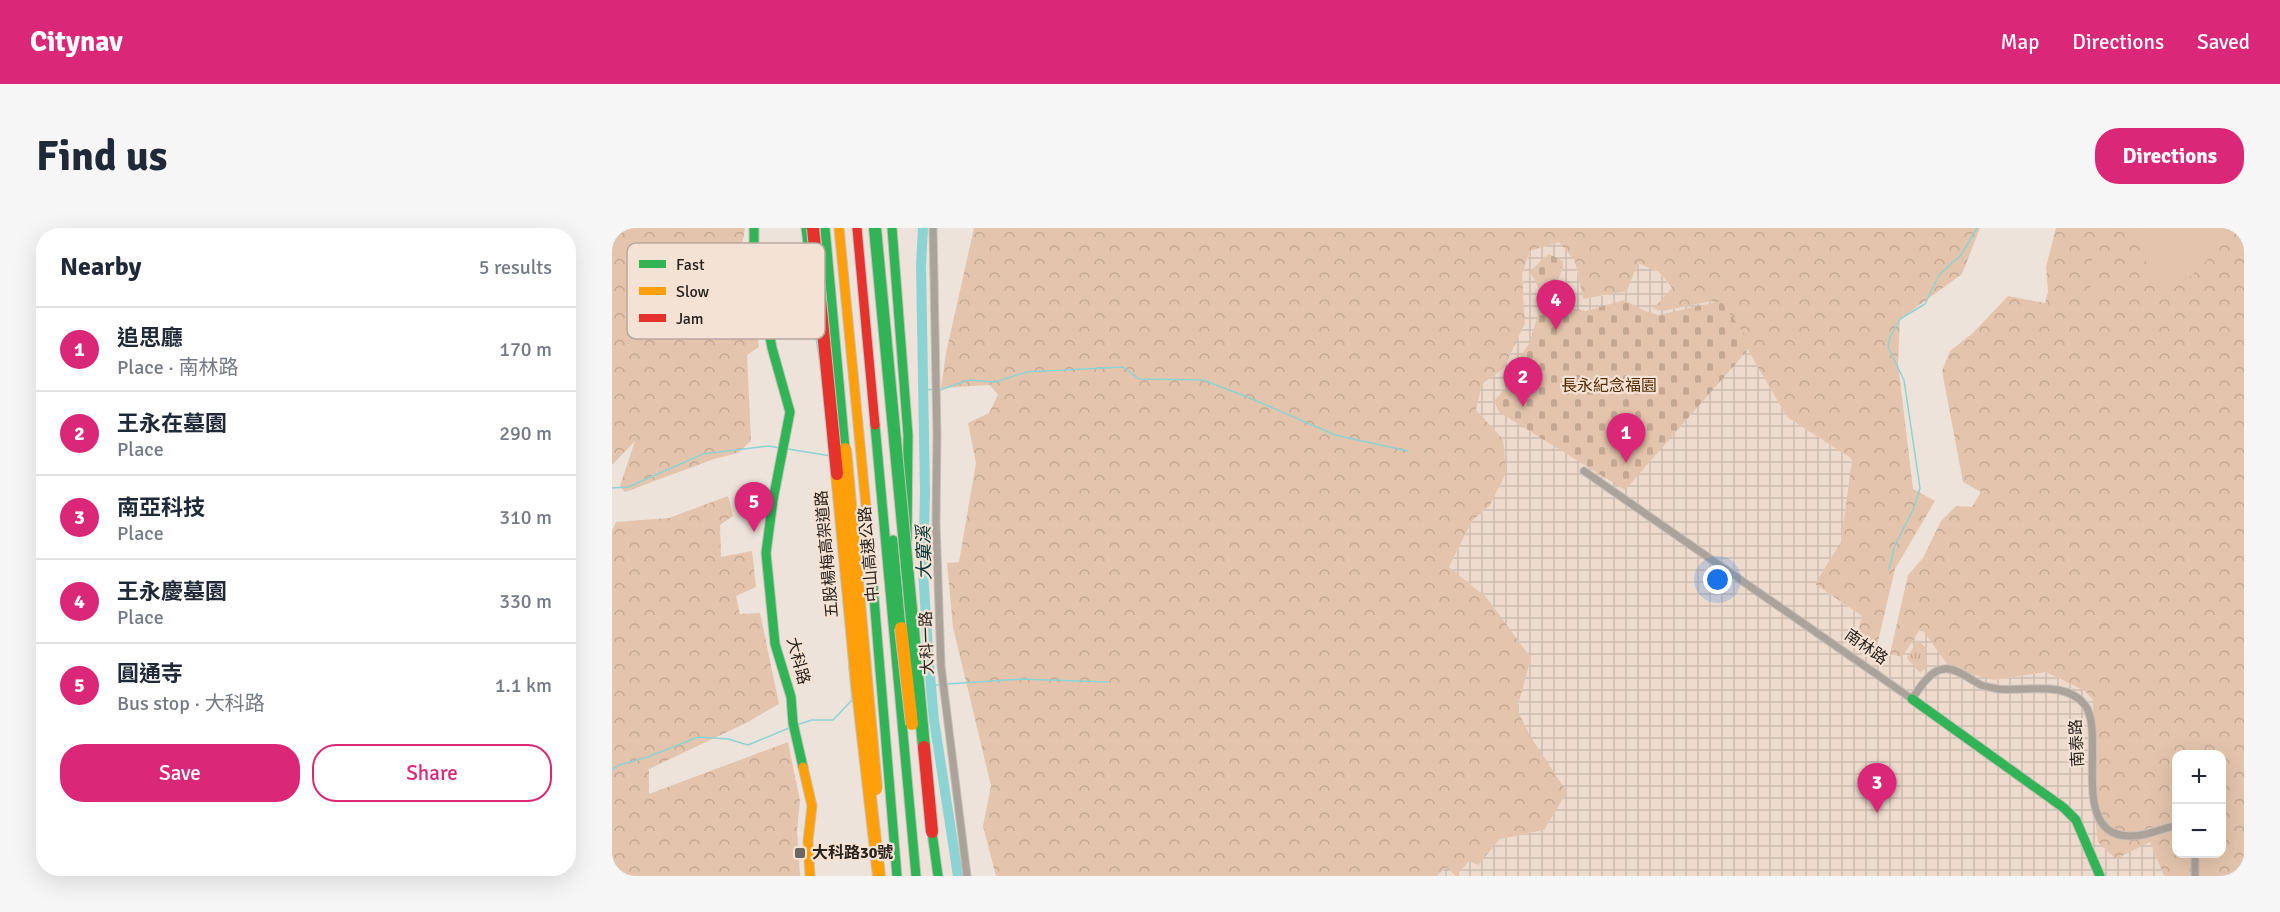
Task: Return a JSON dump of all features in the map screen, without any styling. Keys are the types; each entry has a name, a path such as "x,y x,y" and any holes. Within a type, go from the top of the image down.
{"main road":[{"path":"806,228 808,243"},
{"name":"五股楊梅高架道路","path":"813,228 814,243"},
{"path":"825,228 877,796 880,876"},
{"name":"中山高速公路","path":"839,228 865,488 897,876"},
{"name":"中山高速公路","path":"857,228 916,876"},
{"path":"863,228 914,738 932,832"},
{"path":"875,228 909,604 938,876"},
{"path":"892,228 908,435 905,758"},
{"name":"大科路","path":"770,339 790,412 766,553 775,644 791,697 794,726 812,806 808,840 810,876"},
{"path":"819,339 831,446 846,528 865,606 883,711"},
{"name":"五股楊梅高架道路","path":"823,339 856,683 880,876"},
{"name":"南林路","path":"1912,699 2064,808 2076,820 2100,876"}],"street":[{"name":"大科一路","path":"933,228 937,435 936,523 941,666 967,876"},
{"name":"南林路","path":"1584,471 1912,699"},
{"name":"南泰路","path":"1912,699 1923,684 1940,670 1947,668 1984,686 2003,689 2054,690 2077,697 2091,715 2092,782 2096,811 2101,820 2107,828 2117,834 2132,836 2172,827"},
{"path":"2195,858 2195,876"}],"shaded area":[{"path":"1559,242 1575,261 1583,299 1627,291 1638,263 1659,272 1672,289 1654,309 1663,311 1712,301 1738,333 1787,417 1852,459 1841,542 1815,584 1862,616 1856,640 1876,650 1902,657 1921,628 1994,680 2046,672 2085,691 2094,701 2092,792 2116,858 2150,841 2164,876 1437,876 1446,867 1469,861 1478,865 1499,839 1544,830 1530,736 1517,709 1531,658 1487,598 1449,567 1472,521 1490,505 1503,439 1476,410 1482,383 1504,368 1525,323 1522,274 1530,251"}],"green space":[{"path":"612,228 745,228 742,243 627,243 627,339 758,339 759,347 747,355 751,441 738,453 714,459 625,492 620,486 635,441 612,465"},
{"path":"974,228 1980,228 1962,274 1900,319 1898,364 1913,489 1935,501 1895,569 1876,650 1856,640 1862,616 1815,584 1841,542 1852,459 1787,417 1738,333 1712,301 1663,311 1653,309 1672,288 1659,272 1638,263 1627,291 1583,299 1575,261 1559,242 1530,251 1522,274 1525,323 1504,368 1482,384 1476,410 1503,439 1506,473 1490,505 1472,521 1449,567 1487,598 1531,658 1517,709 1530,736 1567,792 1544,830 1500,839 1478,865 1469,861 1456,876 1446,867 1437,876 996,876 983,826 991,786 953,627 947,563 959,562 976,463 968,423 989,413 998,395 990,385 941,388 946,353"},
{"path":"2056,228 2244,228 2244,876 2164,876 2150,842 2116,859 2098,842 2092,792 2094,701 2085,691 2046,672 1994,680 1950,668 1921,628 1902,657 1890,654 1908,575 1923,558 1941,521 1956,506 1972,507 1981,492 1963,482 1942,371 1950,351 1973,333 2008,296 2045,303 2048,292 2046,267"},
{"path":"2140,228 2231,228 2202,266 2193,274 2184,281 2161,290 2148,268"},
{"path":"2090,250 2096,250 2097,310 2089,311 2092,259"},
{"name":"長永紀念福園","path":"1549,254 1563,261 1556,296 1566,308 1586,311 1624,300 1658,315 1721,301 1752,345 1625,490 1499,412 1494,401 1510,383 1515,365 1530,342 1538,314 1538,287 1530,271"},
{"path":"728,496 733,516 720,525 721,557 752,551 756,587 736,596 740,614 760,613 779,704 748,722 649,769 649,794 788,742 800,801 797,831 800,876 612,876 612,531 616,522 669,518"},
{"path":"1918,640 1925,647 1927,667 1920,673 1907,658"}],"waterway":[{"name":"大窠溪","path":"923,228 921,265 925,493 923,571 934,720 958,876"},
{"path":"1889,569 1895,545 1913,510 1920,488 1904,380 1888,347 1890,337 1900,319 1925,304 1939,275 1961,255 1977,228"},
{"path":"816,339 820,363"},
{"path":"940,390 969,380 995,382 1027,372 1123,367 1139,379 1203,380 1335,435 1408,451"},
{"path":"922,389 935,390"},
{"path":"612,488 628,487 703,454 769,446 780,448"},
{"path":"788,449 831,456"},
{"path":"796,725 812,720 833,720 852,700 849,666"},
{"path":"947,684 1021,679 1108,682"},
{"name":"大窠溪","path":"931,685 939,685"},
{"path":"612,770 619,765 648,757 698,737 728,739 748,745 789,728"}],"traffic: fast":[{"path":"754,228 754,243"},
{"path":"806,228 808,243"},
{"path":"825,228 845,449"},
{"path":"875,228 924,747"},
{"path":"892,228 908,435 907,540"},
{"path":"770,339 790,412 773,500 766,553 775,644 791,697 793,723 803,767"},
{"path":"875,425 916,876"},
{"path":"869,537 897,876"},
{"path":"893,540 901,628"},
{"path":"1912,699 2064,808 2076,820 2100,876"},
{"path":"932,832 938,876"}],"traffic: slow":[{"path":"839,228 869,537"},
{"path":"845,449 876,789"},
{"path":"837,474 857,683 879,876"},
{"path":"901,628 912,724"},
{"path":"803,767 812,806 808,841 810,876"}],"traffic: jam":[{"path":"813,228 814,243"},
{"path":"857,228 875,425"},
{"path":"824,339 837,474"},
{"path":"924,747 932,832"}],"place":[{"name":"王永慶墓園","path":"1556,330"},
{"name":"王永在墓園","path":"1523,407"},
{"name":"追思廳","path":"1626,463"},
{"name":"圓通寺","path":"754,532"},
{"name":"南亞科技","path":"1877,813"},
{"name":"大科路30號","path":"800,853"}]}
